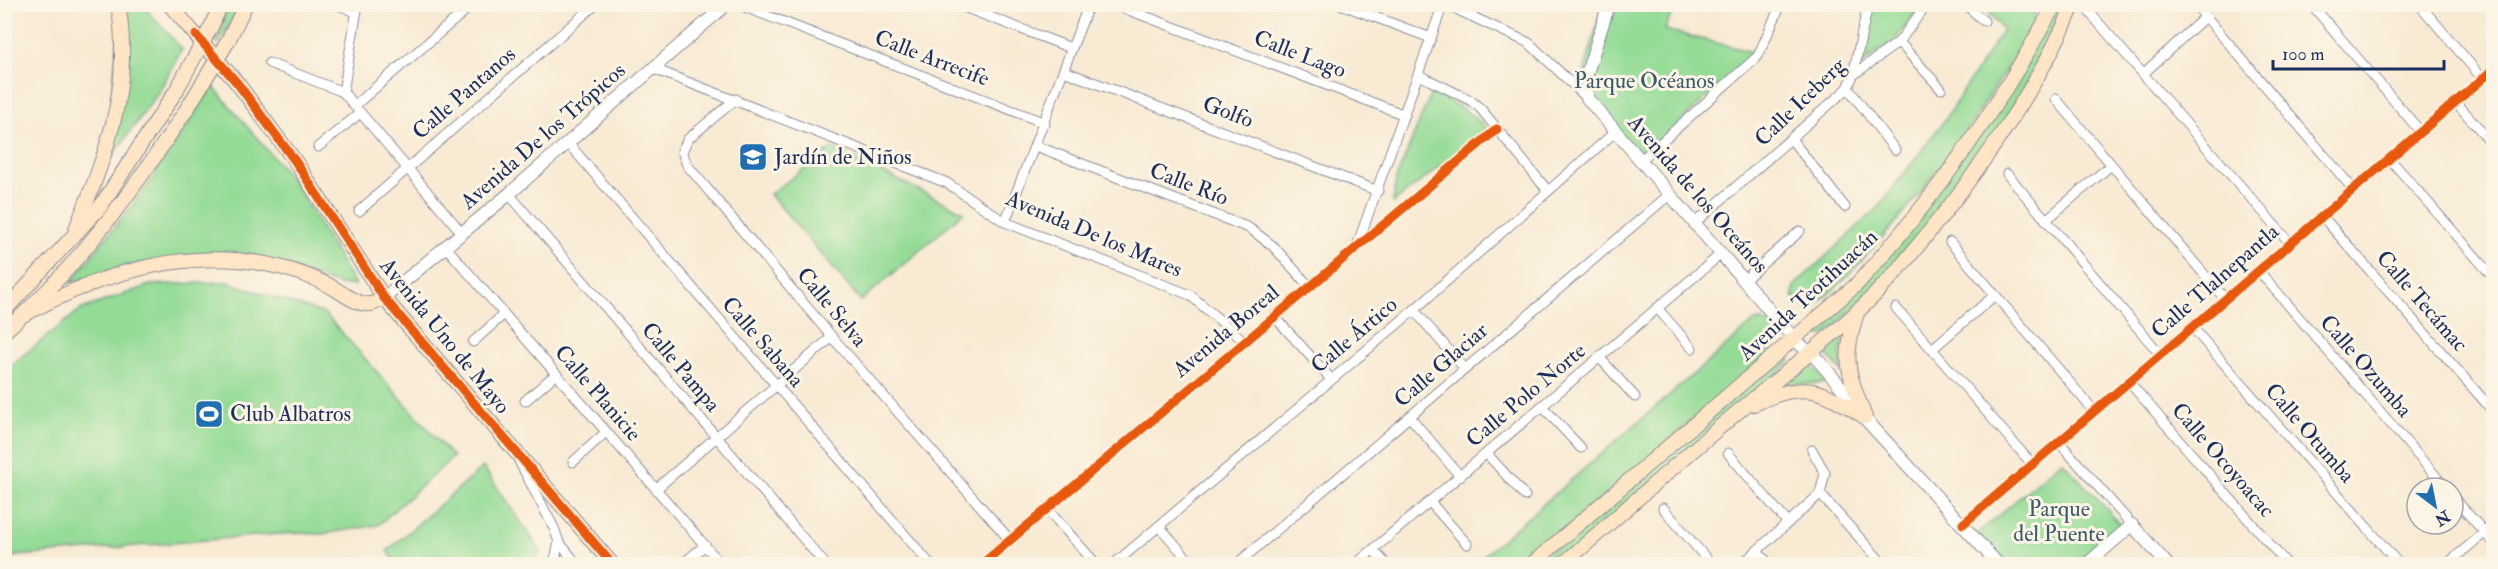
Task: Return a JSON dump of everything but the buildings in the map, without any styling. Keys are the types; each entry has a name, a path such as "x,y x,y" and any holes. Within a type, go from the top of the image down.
{"main road":[{"path":"71,239 105,157 117,111 122,64 118,4"},
{"name":"Avenida Uno de Mayo","path":"169,4 238,84 295,160 384,298 612,564"},
{"path":"4,311 100,207 176,92 221,4"},
{"path":"4,332 25,314 91,244 137,185 190,105 228,41 246,4"},
{"name":"Avenida Teotihuacán","path":"1532,564 1855,286 1901,236 1967,151 2016,74 2055,4"},
{"name":"Avenida Teotihuacán","path":"1563,564 1808,354 1902,266 1981,162 2033,85 2060,38 2074,4"},
{"path":"25,314 64,293 103,278 147,266 211,260 254,262 295,271 326,283 363,304 369,305 384,298"},
{"path":"1859,308 1849,338 1847,358 1849,376 1865,417"},
{"path":"1739,411 1790,391 1810,389 1827,394 1865,417"}],"street":[{"path":"336,4 357,8 343,92"},
{"path":"318,147 473,4"},
{"name":"Calle Pantanos","path":"359,211 596,4"},
{"name":"Avenida De los Trópicos","path":"384,298 509,194 727,4"},
{"name":"Calle Arrecife","path":"737,4 1045,123"},
{"path":"956,4 1071,48"},
{"path":"1005,222 1089,4"},
{"name":"Calle Lago","path":"1113,4 1405,115"},
{"path":"1340,4 1431,38"},
{"name":"Avenida Boreal","path":"1357,245 1444,4"},
{"name":"Avenida de los Oceános","path":"1444,4 1529,43 1587,98 1795,340 1808,354 1818,360 1865,417 1998,564"},
{"path":"1587,98 1587,73 1609,4"},
{"path":"1853,75 1868,4"},
{"name":"Calle Iceberg","path":"1695,223 1848,88 1853,75 1899,42 1926,4"},
{"path":"1965,4 1984,21"},
{"path":"2194,4 2353,189"},
{"path":"2311,4 2420,131"},
{"path":"2419,4 2482,78"},
{"path":"1640,160 1758,56 1780,5"},
{"path":"2090,14 2290,243"},
{"path":"2143,74 2205,17"},
{"path":"1899,42 1941,89"},
{"path":"269,63 343,92 462,233"},
{"name":"Avenida De los Mares","path":"654,69 947,183 1005,222 1190,296 1244,341"},
{"name":"Calle Tlalnepantla","path":"1963,524 2493,69"},
{"name":"Golfo","path":"1064,71 1378,190"},
{"path":"1419,75 1470,100 1480,108 1548,191"},
{"path":"1848,88 1895,150"},
{"name":"Calle Selva","path":"736,99 688,139 682,151 687,165 832,337 1010,540"},
{"path":"2056,99 2225,298"},
{"path":"2455,101 2493,146"},
{"name":"Avenida Boreal","path":"982,564 1497,129"},
{"name":"Calle Ártico","path":"1114,564 1414,310 1615,132"},
{"path":"1791,139 1845,207"},
{"name":"Calle Sabana","path":"568,143 930,564"},
{"name":"Calle Río","path":"1036,146 1249,228 1273,246 1309,286"},
{"path":"2389,158 2493,278"},
{"path":"2046,220 2111,165"},
{"path":"2007,174 2160,354"},
{"name":"Calle Pampa","path":"509,194 715,438 825,564"},
{"name":"Calle Glaciar","path":"1237,564 1669,195"},
{"name":"Calle Tecámac","path":"2322,216 2493,412"},
{"path":"1744,280 1800,231"},
{"path":"1950,243 2094,411"},
{"name":"Calle Planicie","path":"446,247 721,564"},
{"name":"Calle Polo Norte","path":"1356,564 1721,254"},
{"name":"Calle Ozumba","path":"2258,270 2436,476"},
{"path":"1932,348 1995,296"},
{"path":"1657,308 1692,348"},
{"path":"1896,308 2032,464"},
{"path":"1414,310 1466,369"},
{"path":"473,342 504,314"},
{"path":"1274,316 1331,379"},
{"name":"Calle Otumba","path":"2192,327 2399,564"},
{"path":"656,489 832,337"},
{"path":"1599,357 1635,397"},
{"path":"525,401 556,375"},
{"name":"Calle Ocoyoacac","path":"2129,382 2287,564"},
{"path":"1542,406 1581,448"},
{"path":"1410,417 1460,476"},
{"path":"573,462 606,432"},
{"path":"2059,442 2167,564"},
{"path":"512,449 559,542 578,564"},
{"path":"1742,564 1820,494 1825,473 1812,450"},
{"path":"1728,453 1788,523"},
{"path":"1487,454 1525,496"},
{"path":"1820,494 1883,564"},
{"path":"1430,502 1467,544"},
{"path":"1664,508 1711,564"},
{"path":"1047,509 1096,564"},
{"path":"2465,511 2493,543"},
{"path":"2087,564 2132,525"},
{"path":"2447,564 2493,525"},
{"path":"1159,526 1191,564"},
{"path":"554,564 559,542"},
{"path":"682,564 705,545"},
{"path":"1373,550 1386,564"},
{"path":"1757,551 1769,564"}],"green space":[{"path":"121,5 142,5 182,49 158,93 106,165"},
{"path":"228,5 242,5 218,44 217,40"},
{"name":"Parque Océanos","path":"1603,5 1675,5 1665,30 1756,53 1638,160 1579,90"},
{"path":"1872,5 1922,5 1895,40 1860,66"},
{"path":"1983,5 2034,5 2034,21 2021,47 1961,139 1893,225 1827,295 1808,308 1797,303 1793,295 1794,286 1878,208 1944,121 2003,30"},
{"path":"2058,5 2071,5 2053,43 1990,144 1899,264 1826,335 1819,336 1814,328 1902,240"},
{"path":"213,86 294,182 355,285 339,285 259,257 129,265 70,283 144,190"},
{"path":"1432,91 1465,110 1488,129 1393,203 1396,179"},
{"path":"832,148 964,212 861,301 770,194"},
{"name":"Club Albatros","path":"227,282 325,314 453,457 378,525 322,534 292,533 15,556 5,564 5,370 80,310 150,285"},
{"path":"1755,321 1763,321 1771,325 1774,341 1770,352 1527,564 1474,564"},
{"path":"1847,328 1841,351 1842,372 1821,349"},
{"path":"1784,356 1790,358 1791,361 1560,564 1534,564"},
{"path":"1807,361 1829,383 1774,385"},
{"name":"Parque del Puente","path":"2062,461 2122,526 2076,564 2005,564 1977,534"},
{"path":"483,467 541,552 529,564 398,564 387,551"}],"cycle path":[{"path":"196,35 238,84 295,161 384,298 612,564"},
{"path":"1963,524 2494,69"},
{"path":"982,564 1497,129"}],"place":[{"name":"Jardín de Niños","path":"753,157"},
{"name":"Club Albatros","path":"209,414"}]}
